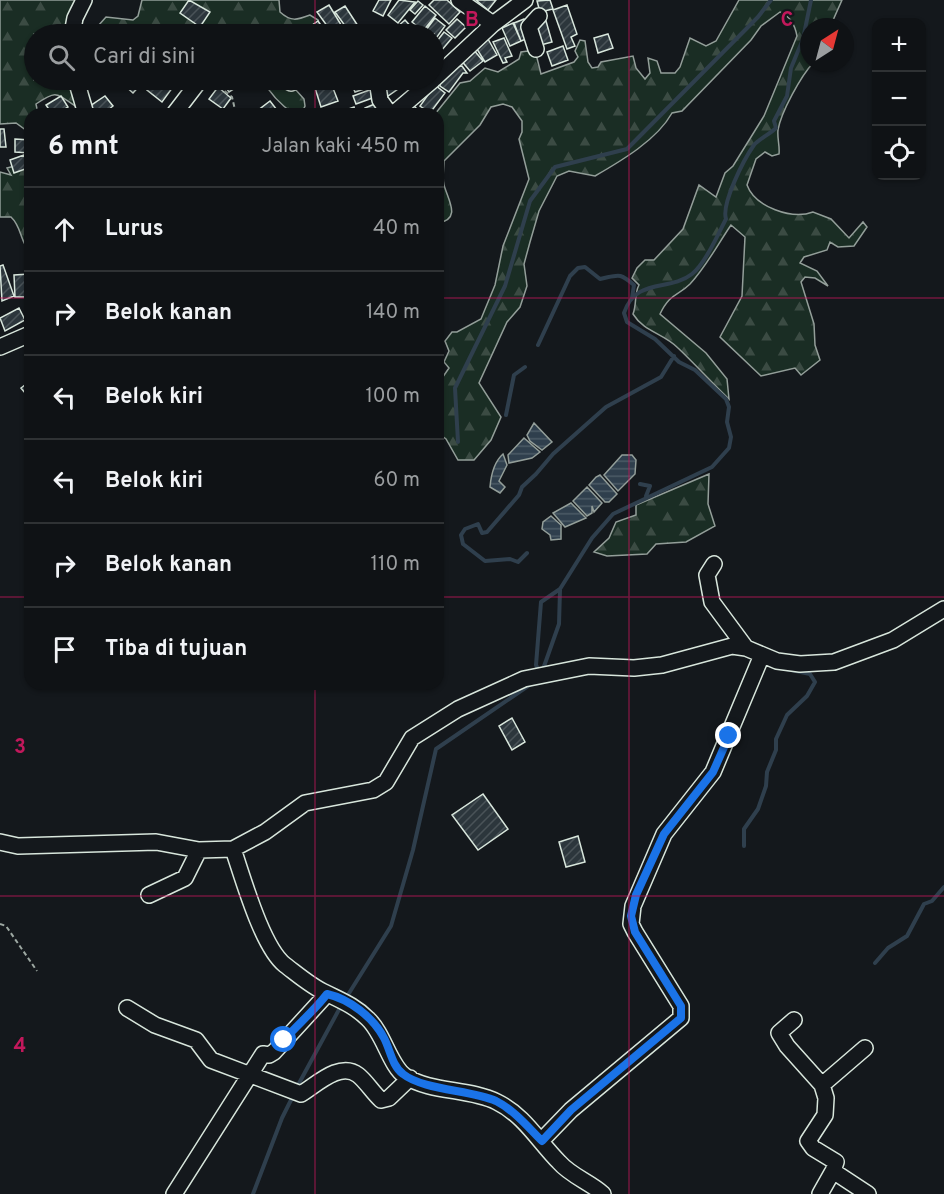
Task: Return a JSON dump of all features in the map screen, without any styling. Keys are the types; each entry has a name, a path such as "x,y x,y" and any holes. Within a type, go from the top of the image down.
{"street":[{"path":"74,24 84,0"},
{"path":"459,0 493,24"},
{"path":"444,69 493,24 525,0"},
{"path":"534,0 535,13 543,17 529,27 536,49"},
{"path":"79,90 84,108"},
{"path":"179,108 192,90"},
{"path":"378,90 380,100 387,108"},
{"path":"399,108 420,90"},
{"path":"0,347 24,337"},
{"path":"714,564 707,575 712,602 746,648"},
{"path":"1,847 156,842 199,850 233,849 265,832 305,803 373,790 386,782 412,738 458,709 524,679 558,670 589,666 634,668 662,665 722,648 746,648 777,661 800,664 834,662 893,640 944,609"},
{"path":"542,1141 571,1110 681,1018 681,1006 631,924 633,906 664,834 713,772 762,655"},
{"path":"233,849 270,948 283,964 352,1005 378,1029 397,1068 410,1078 495,1101 513,1113 542,1141 559,1163 603,1194"},
{"path":"149,895 185,878 199,850"},
{"path":"174,1194 263,1054 269,1055 274,1052 298,1023 332,995"},
{"path":"127,1008 155,1025 196,1040 211,1060 301,1094 338,1071 344,1071 358,1075 381,1100 389,1098 410,1078"},
{"path":"794,1020 779,1033 787,1046 822,1085 827,1108 808,1141 813,1148 836,1162 820,1194"},
{"path":"822,1085 865,1048"},
{"path":"833,1171 868,1194"}],"path":[{"path":"223,90 232,97 235,108"},
{"path":"0,924 6,926 38,971"}],"green space":[{"path":"0,0 75,0 79,2 84,16 81,24 24,24 24,90 78,90 79,100 75,106 60,96 53,95 36,104 37,108 24,108 24,129 16,123 0,124"},
{"path":"142,0 279,0 280,12 284,15 294,19 310,15 318,20 319,24 100,24 106,17 133,20 138,16"},
{"path":"739,0 842,0 834,18 800,18 800,72 806,72 783,114 778,130 779,154 772,156 765,152 756,159 747,185 758,200 775,210 795,214 813,212 831,219 849,238 863,222 867,227 854,246 838,247 830,242 827,250 804,257 800,263 817,271 828,286 815,278 805,277 801,282 814,324 815,345 820,360 801,375 795,368 761,376 720,337 742,296 745,237 731,225 696,277 670,299 660,314 706,353 727,379 729,399 678,348 648,329 633,314 639,285 632,278 637,268 645,260 654,260 683,229 699,185 716,197 725,173 733,166 764,116 797,36 792,21 780,12 761,26 751,40 682,111 672,113 657,132 638,149 595,176 569,171 557,176 539,211 530,242 524,264 527,286 520,307 507,322 479,383 501,417 491,440 474,460 458,460 444,438 444,375 449,368 444,362 449,351 445,341 452,332 457,332 481,319 495,285 503,246 529,179 519,139 522,132 522,121 512,107 503,104 491,107 480,125 444,161 444,108 440,108 460,83 470,81 485,68 498,72 519,59 521,52 535,50 541,74 574,62 578,57 575,51 580,40 585,41 588,62 592,68 598,67 601,62 633,56 636,68 645,79 650,73 648,58 657,61 661,73 675,73 680,67 690,38 706,46 716,41"},
{"path":"269,90 296,90 304,99 305,106 304,108 286,108"},
{"path":"24,164 24,244 15,221 11,217 0,217 0,172 11,175 7,168"},
{"path":"444,185 452,208 450,217 444,221"},
{"path":"709,474 708,504 715,526 686,542 656,544 647,554 607,556 594,552 609,538 616,522 636,515 636,505"}],"water":[{"path":"534,423 552,442 542,450 530,441 527,435"},
{"path":"524,438 540,452 532,458 509,463 508,455"},
{"path":"503,454 507,465 499,481 505,487 500,493 490,487 497,461"},
{"path":"622,455 632,455 636,460 635,474 618,491 604,475"},
{"path":"600,475 617,494 609,502 605,502 589,485"},
{"path":"587,487 602,503 594,512 592,506 592,513 587,516 573,501"},
{"path":"571,503 586,518 565,527 553,513"},
{"path":"551,516 561,525 561,539 551,540 550,535 542,529 543,522"}],"building":[{"path":"189,0 210,12 202,24 196,24 180,13"},
{"path":"379,0 391,0 383,16 373,11"},
{"path":"399,0 415,2 398,23 388,15"},
{"path":"434,0 447,0 460,12 449,24 429,5"},
{"path":"476,0 496,0 488,10"},
{"path":"550,0 553,9 540,12 537,1"},
{"path":"418,1 423,5 415,14 410,10"},
{"path":"329,5 341,24 326,24 317,12"},
{"path":"567,5 577,34 571,37 575,46 567,49 553,10"},
{"path":"345,6 357,24 344,24 335,12"},
{"path":"425,6 436,15 429,24 412,22"},
{"path":"435,18 442,24 430,24"},
{"path":"457,19 466,27 455,38 446,30"},
{"path":"524,19 531,37 521,41 514,23"},
{"path":"546,21 552,42 537,46 531,26"},
{"path":"513,23 521,41 510,46 502,28"},
{"path":"444,32 452,38 444,47"},
{"path":"608,34 613,48 598,53 594,38"},
{"path":"504,38 512,56 505,58 507,62 503,63 493,42"},
{"path":"488,39 497,55 485,62 475,46"},
{"path":"563,46 568,60 552,66 547,52"},
{"path":"473,49 483,61 470,71 460,59"},
{"path":"462,66 467,73 463,73 449,92 444,89 444,79 456,67"},
{"path":"147,90 171,90 162,102"},
{"path":"216,90 222,90 231,98 224,108 209,99"},
{"path":"316,90 334,90 338,101 321,107"},
{"path":"376,90 378,96 356,104 353,96"},
{"path":"384,90 397,90 388,96"},
{"path":"431,90 441,90 445,93 434,108 420,106"},
{"path":"61,96 68,107 48,108 46,105"},
{"path":"105,96 113,106 92,108 90,106"},
{"path":"270,101 275,108 261,108"},
{"path":"377,103 379,108 365,108"},
{"path":"0,129 4,129 6,147 0,147"},
{"path":"15,139 24,140 24,153 15,152"},
{"path":"24,155 24,169 14,173 10,160"},
{"path":"3,265 14,296 2,301 0,266"},
{"path":"24,274 24,297 15,297 14,275"},
{"path":"19,308 24,321 5,331 0,318"},
{"path":"512,718 525,742 512,750 499,726"},
{"path":"483,794 508,829 478,850 452,815"},
{"path":"578,836 585,862 566,867 559,842"}],"waterway":[{"path":"458,442 455,388 505,286 530,201 555,167 627,149 758,17 771,0"},
{"path":"539,671 536,665 541,602 560,589 592,538 613,514 712,467 729,448 731,437 727,422 729,407 726,399 695,370 679,362 655,339 627,322 624,313 636,294 683,279 692,274 706,256 726,219 725,212 730,193 745,160 754,145 776,128 774,121 787,96 791,68 803,39 811,0"},
{"path":"538,345 570,276 578,268 585,267 600,279 622,276 634,285 632,298"},
{"path":"527,553 518,562 510,559 485,561 463,544 461,535 465,529 478,524 482,533 487,532 519,495 522,487 553,454 606,407 661,377 674,356"},
{"path":"506,415 514,375 525,367"},
{"path":"640,484 650,486 646,496"},
{"path":"542,672 559,624 560,590"},
{"path":"744,846 744,829 758,809 766,786 767,772 776,750 776,739 787,715 807,696 815,682 810,674 777,667"},
{"path":"346,998 391,926 413,850 436,749 531,684"},
{"path":"875,963 888,948 907,936 924,904 932,901 944,887"},
{"path":"297,1087 342,1004"},
{"path":"253,1194 282,1118 294,1094"}],"route":[{"path":"284,1040 298,1023 316,1009 327,994 338,996 369,1019 378,1029 397,1068 403,1075 495,1101 513,1113 542,1141 571,1110 681,1018 683,1012 681,1006 635,932 631,924 631,916 636,895 664,834 713,772 729,736"}]}
